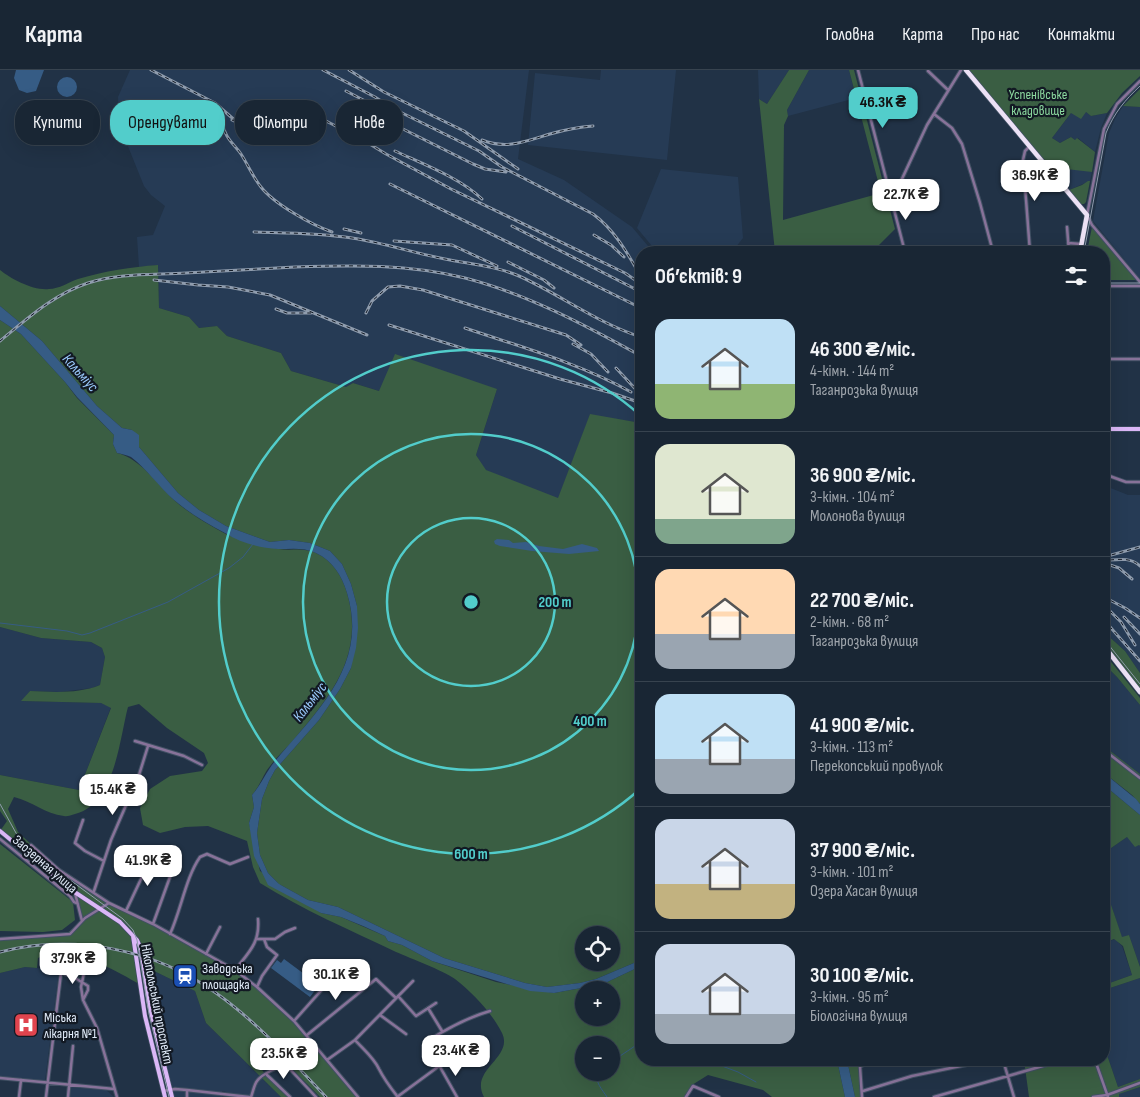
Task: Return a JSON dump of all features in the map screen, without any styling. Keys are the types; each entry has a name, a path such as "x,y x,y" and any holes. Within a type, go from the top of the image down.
{"highway":[{"path":"966,70 1087,215 1082,244"},
{"path":"1110,654 1140,692"}],"main road":[{"path":"1110,429 1140,429"},
{"path":"0,831 74,892 120,922 132,934"},
{"name":"Нікопольський проспект","path":"132,934 138,940 141,950 149,1004 172,1097"},
{"name":"Нікопольський проспект","path":"132,934 145,1016 165,1097"}],"street":[{"path":"858,70 903,246"},
{"path":"890,193 901,181 924,131 961,70"},
{"path":"928,71 948,90"},
{"path":"1110,246 1087,215 1104,129 1117,104 1140,81"},
{"path":"934,114 952,128 962,144 991,246"},
{"path":"1029,147 1025,151 1023,160 1030,246"},
{"path":"1067,227 1068,246"},
{"path":"1068,243 1082,244"},
{"path":"1110,246 1140,284"},
{"path":"1110,286 1140,284"},
{"path":"1110,359 1140,359"},
{"path":"1110,476 1126,482 1140,482"},
{"path":"135,741 184,756 202,765"},
{"path":"94,892 111,840 139,775 148,746"},
{"path":"1110,755 1140,778"},
{"path":"83,820 76,843 85,851 104,861"},
{"name":"Заозерная улица","path":"0,838 70,896 73,902 78,904"},
{"path":"31,845 59,870 109,902 235,970 294,1020 358,1097"},
{"path":"170,934 178,916 190,875 200,857 207,854 230,864 248,857"},
{"path":"126,911 146,870 148,858"},
{"path":"152,924 175,863"},
{"path":"74,892 82,921"},
{"path":"0,939 66,935 74,931 89,914 109,902"},
{"path":"235,970 256,939 259,931 258,919"},
{"path":"206,954 220,927"},
{"path":"256,939 275,939 295,928"},
{"path":"257,987 262,976 277,956 268,947 264,939"},
{"path":"294,1020 342,967"},
{"path":"85,968 81,993 97,1028 117,1097"},
{"path":"46,1097 61,973 72,976 87,984 89,988 83,1000"},
{"path":"306,1035 376,979 416,1016 436,1003"},
{"path":"327,1060 355,1040 413,981"},
{"path":"428,1008 442,1031"},
{"path":"457,1097 426,1042 442,1031 474,1016 490,1011"},
{"path":"380,1015 406,1034"},
{"path":"355,1040 379,1069 380,1075 397,1097 465,1047"},
{"path":"68,1097 73,1046"},
{"path":"163,1091 187,1090 250,1097 256,1082 262,1076 282,1065 287,1066 316,1097"},
{"path":"862,1097 860,1068 863,1066"},
{"path":"863,1091 912,1076 961,1066"},
{"path":"1004,1066 1014,1097"},
{"path":"934,1097 1043,1066"},
{"path":"1097,1066 1108,1096"},
{"path":"266,1075 290,1097"},
{"path":"0,1078 114,1088"},
{"path":"19,1097 21,1080"},
{"path":"1093,1097 1108,1096 1140,1083"},
{"path":"686,1097 693,1086 719,1097"},
{"path":"187,1090 187,1097"},
{"path":"404,1092 407,1097"}],"shaded area":[{"path":"16,70 44,70 36,91 27,93 19,90 14,78"},
{"path":"130,70 529,70 518,159 564,180 632,227 648,246 635,246 635,422 590,415 558,499 485,470 476,455 497,389 379,391 353,383 346,387 291,371 281,353 227,336 217,326 199,328 189,317 159,308 158,265 139,267 137,237 153,235 165,206 151,195 144,186 127,145 225,145 225,100 118,100"},
{"path":"601,70 676,70 667,160 528,145 535,73 600,80"},
{"path":"758,70 789,70 767,104 759,99"},
{"path":"809,70 849,70 856,98 788,116 787,110"},
{"path":"67,77 74,80 77,87 74,94 67,97 60,94 57,87 60,80"},
{"path":"1123,106 1140,107 1140,279 1093,221 1109,133"},
{"path":"1072,112 1086,112 1091,116 1107,113 1095,152 1078,138 1075,140 1071,137 1060,143 1052,138"},
{"path":"1074,168 1092,172 1090,181 1069,190 1057,176 1065,169"},
{"path":"661,169 738,177 743,238 737,246 652,246 637,228"},
{"path":"0,306 42,341 97,406 122,428 132,430 139,435 139,447 178,493 199,510 226,526 270,542 289,540 310,543 330,551 342,564 351,584 357,606 358,628 356,648 351,668 340,689 319,720 275,770 269,781 262,799 257,833 260,855 268,873 279,884 308,900 338,907 444,958 525,983 547,987 575,984 575,989 554,993 530,991 432,961 402,945 388,941 385,936 363,926 341,917 321,913 268,885 254,856 249,823 254,807 252,795 275,761 322,705 345,665 351,643 352,619 347,593 342,581 332,565 316,553 302,549 264,547 244,542 205,522 180,505 137,462 129,456 117,453 113,444 114,435 21,334 0,320"},
{"path":"1110,488 1128,495 1140,495 1140,673 1125,651 1110,637"},
{"path":"497,539 509,540 513,543 526,542 539,546 563,549 582,544 597,548 599,551 569,554 532,551 500,546 495,544 494,541"},
{"path":"0,627 41,638 91,642 102,648 105,657 100,685 92,688 60,692 30,691 22,701 101,703 111,707 79,790 0,775"},
{"path":"1110,670 1140,705 1140,774 1110,751"},
{"path":"1110,778 1136,799 1140,804 1140,815 1110,790"},
{"path":"1127,837 1140,846 1140,967 1129,935 1122,938 1110,902 1110,849"},
{"path":"1115,939 1122,946 1132,975 1110,983 1110,941"},
{"path":"284,959 319,985 310,997 271,968 277,960 281,963"},
{"path":"635,963 635,969 609,981 588,981 615,971 620,971 620,969"},
{"name":"Міська лікарня №1","path":"25,967 59,970 45,1081 0,1077 0,973"},
{"path":"154,971 195,991 206,1023 281,1097 249,1097 222,1091 222,1097 173,1097 159,1042"},
{"path":"1140,978 1140,1079 1118,1087 1110,1064 1110,988"},
{"path":"838,1066 848,1066 855,1097 845,1097"},
{"path":"71,1087 106,1090 114,1097 70,1097"},
{"path":"1140,1087 1140,1097 1119,1097 1118,1094"}],"green space":[{"path":"789,70 809,70 787,110 788,116 784,125 783,220 881,193 849,70 854,70 895,229 878,246 774,246 759,99 767,104"},
{"name":"Успенівське кладовище","path":"968,70 1140,70 1140,76 1122,93 1107,113 1091,116 1086,112 1081,119 1071,113 1052,138 1060,143 1071,137 1075,140 1077,138 1095,152 1092,172 1066,169 1057,176"},
{"path":"1140,89 1140,107 1123,106"},
{"path":"1090,181 1086,202 1081,204 1069,190"},
{"path":"1092,227 1108,246 1088,246"},
{"path":"1110,249 1136,280 1110,280"},
{"path":"158,265 159,308 189,317 199,328 217,326 227,336 281,353 291,371 346,387 353,383 379,391 395,354 497,389 476,455 486,470 558,498 590,414 635,422 635,963 620,969 620,926 575,926 575,971 615,971 596,979 575,981 575,984 547,987 525,983 444,958 338,907 308,900 279,884 268,873 260,855 257,833 262,799 275,770 319,720 340,689 351,668 357,606 351,584 342,564 330,551 310,543 289,540 270,542 226,526 199,510 178,493 139,447 132,430 122,428 97,406 42,341 0,306 0,270 23,284 43,289 56,288 78,279"},
{"path":"0,320 21,334 65,382 77,398 114,435 113,444 117,453 126,456 141,466 185,509 224,533 235,537 279,549 316,553 332,565 342,581 347,593 352,616 351,637 347,657 340,676 318,710 270,766 252,795 254,807 249,823 260,871 321,913 341,917 385,936 388,941 402,945 432,961 496,982 554,993 575,989 575,1026 620,1026 620,981 609,981 635,969 635,1066 838,1066 845,1097 772,1097 763,1090 708,1075 692,1085 684,1097 484,1097 481,1087 482,1079 502,1050 504,1042 502,1033 482,1004 455,979 327,919 260,883 253,867 247,841 208,826 185,827 160,833 143,825 140,808 150,789 170,776 202,771 208,763 204,753 167,728 139,704 128,707 113,770 99,798 88,808 65,816 51,813 14,797 8,809 18,832 59,870 109,903 153,924 235,970 257,987 294,1021 358,1097 320,1097 268,1044 258,1054 256,1062 266,1075 289,1097 281,1097 206,1023 195,991 154,971 159,1042 150,1004 142,950 128,928 80,896 0,831 7,821 0,811 0,775 79,790 111,708 101,703 21,701 30,691 74,691 100,685 105,657 102,648 91,642 41,638 0,627"},
{"path":"1110,637 1125,651 1140,673 1140,689 1110,651"},
{"path":"1110,660 1140,698 1140,705 1110,670"},
{"path":"1110,751 1140,774 1140,804 1110,778"},
{"path":"1110,790 1140,815 1140,846 1135,847 1127,837 1110,849"},
{"path":"0,844 73,902 75,920 62,930 43,932 0,931"},
{"path":"73,893 96,909 81,919"},
{"path":"1110,902 1122,937 1129,935 1140,967 1140,978 1110,988 1110,983 1132,975 1123,946 1114,939 1110,941"},
{"path":"99,910 118,923 131,936 139,984 97,962 62,952 53,952 38,958 37,968 25,967 0,973 0,939 64,935"},
{"path":"1110,1064 1118,1087 1140,1079 1140,1087 1119,1094 1119,1097 1029,1097 1025,1066 1110,1066"},
{"path":"848,1066 858,1066 861,1097 855,1097"}],"waterway":[{"path":"0,623 67,631 82,635 90,633 168,602 229,568 243,557 253,544"},
{"path":"620,1056 635,1046"},
{"path":"722,1066 756,1082"},
{"path":"598,1081 607,1097"}],"tram line":[{"path":"1085,246 1106,133 1120,107 1140,86"},
{"path":"1110,283 1140,283"},
{"path":"1110,646 1140,684"},
{"path":"0,804 16,833 26,845 47,863 123,919 133,930 137,940 149,1014 169,1097"}],"railway":[{"path":"151,70 215,103 235,120"},
{"path":"323,70 392,108 479,151 502,167 593,214 608,227 635,267"},
{"path":"349,70 384,92 464,131 518,169"},
{"path":"346,91 363,100"},
{"path":"326,121 451,189 625,273 635,280"},
{"path":"482,140 500,144 525,142 566,130 593,126"},
{"path":"403,129 473,164 485,169 506,172"},
{"path":"225,133 267,194 294,213 332,232"},
{"path":"395,151 463,184 482,199"},
{"path":"390,184 635,305"},
{"path":"512,226 635,289"},
{"path":"344,229 361,233"},
{"path":"254,232 340,236 501,270 519,276 594,317 635,335"},
{"path":"594,235 611,245 624,257"},
{"path":"394,241 452,245 497,266"},
{"path":"508,262 544,280 554,288"},
{"path":"0,341 52,300 76,288 100,280 136,275 295,267 360,266 444,273 488,285 555,311 635,353"},
{"path":"154,280 228,287 270,295 367,335"},
{"path":"366,313 372,301 388,287 400,286 423,290 566,335 581,345"},
{"path":"276,309 287,313 311,313"},
{"path":"389,325 635,401"},
{"path":"465,328 591,372 631,392"},
{"path":"573,344 591,354 608,372"},
{"path":"616,368 635,389"},
{"path":"1110,555 1140,547"},
{"path":"1110,560 1130,560 1140,566"},
{"path":"1110,565 1119,568 1132,579"},
{"path":"1110,600 1140,618"},
{"path":"1110,611 1121,622 1135,645"},
{"path":"1124,617 1140,634"},
{"path":"1110,627 1140,661"},
{"path":"0,952 56,944 84,945 112,949 167,965 216,993 246,1016 274,1042 326,1097"}],"place":[{"name":"Заводська площадка","path":"185,976"},
{"name":"Міська лікарня №1","path":"26,1025"}],"water label":[{"name":"Кальміус","path":"80,373"},
{"name":"Кальміус","path":"310,702"}]}
